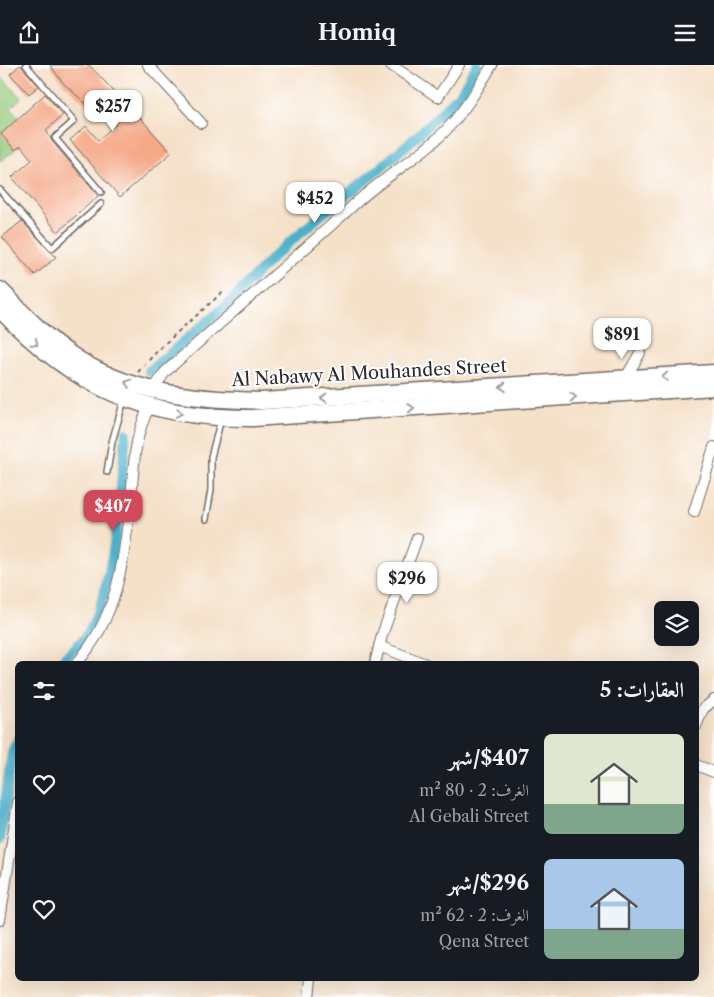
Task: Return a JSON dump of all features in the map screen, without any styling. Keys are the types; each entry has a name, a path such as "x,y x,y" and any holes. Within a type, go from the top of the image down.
{"main road":[{"name":"Al Nabawy Al Mouhandes Street","path":"0,289 31,322 70,354 149,407 222,419 351,404"},
{"name":"Al Nabawy Al Mouhandes Street","path":"0,309 50,356 88,382 127,391 153,390 229,400 351,404 714,387"},
{"name":"Al Nabawy Al Mouhandes Street","path":"376,403 625,379 714,373"}],"street":[{"path":"148,65 201,123"},
{"path":"391,65 438,97 460,65"},
{"path":"153,390 165,372 321,236 358,200 431,145 459,115 492,65"},
{"path":"625,379 640,353"},
{"path":"78,661 102,629 115,595 131,496 138,429 149,407"},
{"path":"694,512 714,447"},
{"path":"376,661 379,646 418,538"},
{"path":"379,646 418,661"},
{"path":"699,718 702,709 714,700"},
{"path":"699,766 714,772"},
{"path":"0,920 15,822"},
{"path":"309,997 311,981"}],"lane":[{"path":"26,65 74,121 55,138 101,192"},
{"path":"0,190 52,248 100,204"},
{"path":"108,472 112,442 127,391"},
{"path":"206,519 212,490 211,457 222,419"}],"path":[{"path":"127,391 161,347 225,290"}],"green space":[{"path":"4,79 21,98 11,108 19,118 1,134 15,150 0,161 0,82"}],"building":[{"path":"20,65 39,86 29,94 10,74"},
{"path":"50,65 89,65 120,98 122,97 171,153 120,197 70,140 86,126 98,140 116,124 98,102 91,108 63,83"},
{"path":"45,94 63,115 46,130 52,141 98,196 58,232 12,177 32,160 21,146 15,150 1,134"},
{"path":"22,221 56,257 35,275 2,237"}],"waterway":[{"path":"149,371 229,303 274,256 417,136 460,94 477,65"},
{"path":"61,661 87,634 97,614 104,591 111,565 119,509 126,433"},
{"path":"0,839 12,752 15,746"}]}
